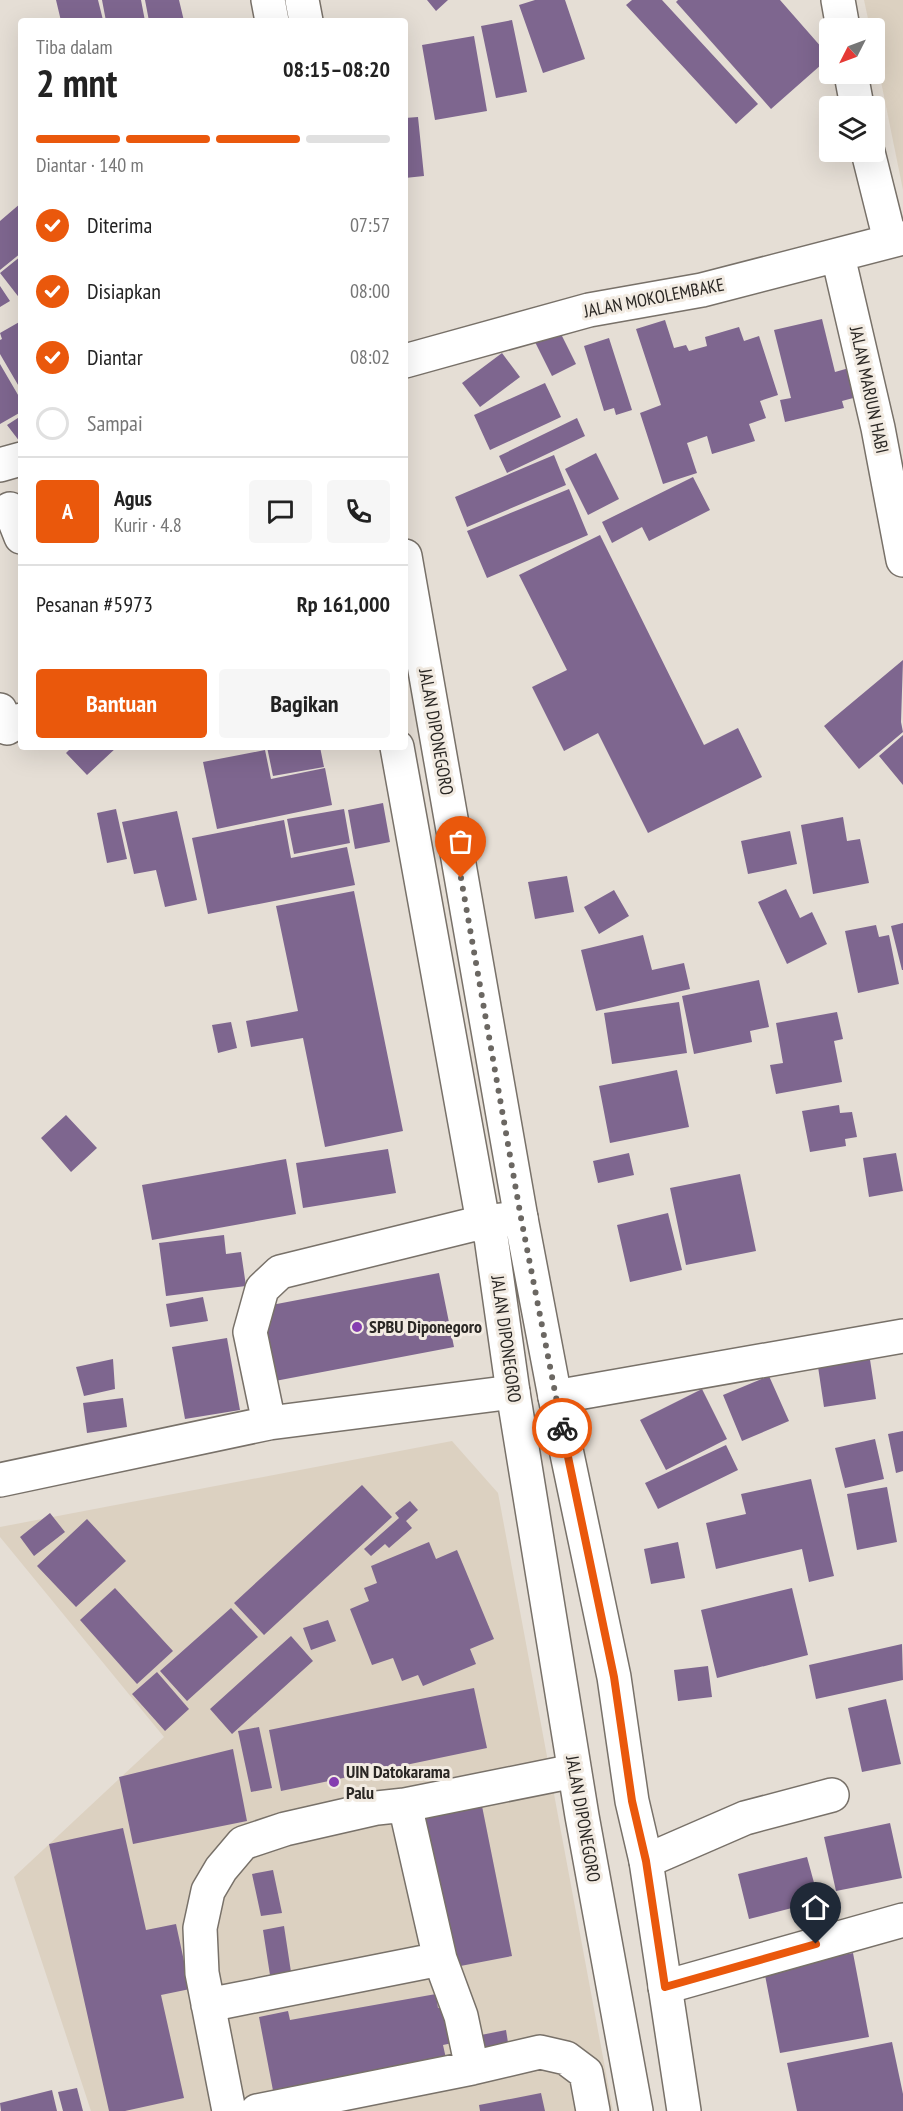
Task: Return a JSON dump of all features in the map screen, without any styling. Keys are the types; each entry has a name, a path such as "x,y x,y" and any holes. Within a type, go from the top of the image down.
{"main road":[{"path":"268,0 271,18"},
{"path":"302,0 305,18"},
{"path":"838,0 841,18"},
{"path":"871,162 897,239"},
{"name":"JALAN MOKOLEMBAKE","path":"408,360 589,310 702,290 897,239"},
{"name":"JALAN MARJUN HABI","path":"838,256 878,428 903,561"},
{"path":"0,465 18,460"},
{"name":"JALAN DIPONEGORO","path":"408,573 521,1218 555,1397 614,1677 632,1801 646,1861 684,2111"},
{"path":"0,710 7,728 18,722"},
{"name":"JALAN DIPONEGORO","path":"398,750 483,1222 490,1237 574,1771 636,2111"},
{"path":"269,1423 250,1332 262,1289 280,1272 483,1222 521,1218"},
{"path":"555,1397 903,1336"},
{"path":"0,1480 269,1423 513,1392"},
{"path":"229,2111 202,1973 200,1928 208,1892 220,1869 243,1843 285,1829 377,1808 405,1805 574,1771"},
{"path":"646,1861 745,1818 832,1795"},
{"path":"582,1816 632,1801"},
{"path":"405,1805 440,1959 461,2016 472,2068"},
{"path":"665,1987 903,1920"},
{"path":"208,2005 440,1959"},
{"path":"257,2111 540,2052 566,2058 586,2073 594,2111"}],"shaded area":[{"path":"864,0 903,0 903,190 881,84 885,84 885,18 868,18"},
{"name":"UIN Datokarama Palu","path":"452,1441 498,1493 613,2111 91,2111 14,1877 164,1737 0,1537 0,1527"}],"building":[{"path":"56,0 98,0 102,18 60,18"},
{"path":"102,0 141,0 144,18 105,18"},
{"path":"145,0 179,0 183,18 148,18"},
{"path":"427,0 448,0 436,11"},
{"path":"535,0 565,0 585,59 543,73 519,5"},
{"path":"632,0 662,0 758,104 736,124 626,5"},
{"path":"678,0 780,0 819,44 819,67 771,109 676,2"},
{"path":"512,20 527,92 496,98 481,26"},
{"path":"474,36 487,111 435,120 422,45"},
{"path":"418,117 424,176 408,178 408,118"},
{"path":"18,206 18,255 0,270 0,221"},
{"path":"18,258 18,296 0,273"},
{"path":"0,286 10,301 0,307"},
{"path":"822,319 835,372 849,368 857,397 842,401 844,408 785,422 780,400 791,398 774,330"},
{"path":"665,320 674,348 686,345 689,351 707,346 705,337 739,327 744,341 759,336 778,395 760,401 766,418 749,424 755,441 712,454 707,436 687,443 697,473 663,484 640,413 661,405 636,329"},
{"path":"18,323 18,385 0,354 0,340 2,339 0,333"},
{"path":"558,328 576,364 552,376 534,340"},
{"path":"609,338 632,410 616,415 614,408 604,411 584,346"},
{"path":"502,353 520,377 480,407 462,383"},
{"path":"0,364 18,395 18,414 0,424"},
{"path":"545,383 561,417 490,450 474,415"},
{"path":"18,418 18,439 7,425"},
{"path":"577,418 585,436 507,473 499,456"},
{"path":"596,453 619,499 588,515 565,469"},
{"path":"554,455 566,485 467,527 455,497"},
{"path":"693,477 710,510 649,541 642,527 612,543 602,522"},
{"path":"569,489 588,535 487,578 467,531"},
{"path":"600,535 704,745 738,728 762,777 648,833 598,733 564,751 532,687 567,670 519,575"},
{"path":"903,660 901,722 903,732 859,769 824,726"},
{"path":"903,735 903,785 879,756"},
{"path":"69,750 114,750 87,775 66,753"},
{"path":"265,750 271,779 325,768 332,805 217,829 203,762"},
{"path":"268,750 321,750 324,767 273,776"},
{"path":"383,803 390,842 355,849 348,810"},
{"path":"116,809 127,859 107,863 97,813"},
{"path":"344,809 350,843 294,854 287,819"},
{"path":"177,811 197,900 165,907 156,870 134,874 122,822"},
{"path":"843,817 847,841 860,839 869,883 813,894 801,825"},
{"path":"284,820 291,858 347,847 355,885 208,914 192,838"},
{"path":"790,831 797,864 748,874 741,841"},
{"path":"567,876 574,912 535,919 528,882"},
{"path":"786,889 800,918 812,912 827,944 787,964 758,902"},
{"path":"614,890 629,916 599,934 584,907"},
{"path":"354,891 403,1131 325,1147 303,1038 251,1047 246,1021 298,1011 276,906"},
{"path":"903,923 903,970 902,970 891,926"},
{"path":"876,925 879,937 889,935 899,984 858,993 845,931"},
{"path":"643,935 652,970 684,963 690,989 596,1011 581,950"},
{"path":"759,980 769,1027 750,1031 752,1042 694,1054 682,996"},
{"path":"679,1002 687,1053 612,1064 604,1013"},
{"path":"837,1012 843,1039 834,1041 842,1082 776,1094 770,1065 783,1063 776,1023"},
{"path":"231,1022 237,1048 218,1053 212,1025"},
{"path":"677,1070 689,1127 610,1143 599,1086"},
{"path":"839,1105 840,1113 852,1112 857,1137 845,1139 846,1146 810,1152 802,1111"},
{"path":"66,1115 97,1148 71,1172 41,1138"},
{"path":"388,1149 396,1193 303,1208 296,1163"},
{"path":"629,1153 634,1175 598,1183 593,1161"},
{"path":"896,1153 903,1191 869,1197 863,1158"},
{"path":"286,1159 296,1214 152,1240 142,1185"},
{"path":"740,1174 756,1251 686,1265 670,1188"},
{"path":"668,1213 682,1270 630,1282 617,1225"},
{"path":"224,1235 226,1254 241,1252 246,1286 166,1296 159,1243"},
{"name":"SPBU Diponegoro","path":"439,1273 454,1347 275,1381 261,1307"},
{"path":"203,1297 208,1321 170,1327 166,1304"},
{"path":"227,1338 240,1410 185,1419 172,1347"},
{"path":"869,1353 876,1399 824,1407 817,1360"},
{"path":"113,1359 115,1389 84,1396 76,1367"},
{"path":"769,1376 789,1421 742,1441 723,1395"},
{"path":"702,1389 727,1439 666,1470 640,1420"},
{"path":"123,1398 127,1427 87,1433 83,1403"},
{"path":"903,1431 903,1471 896,1473 888,1434"},
{"path":"875,1439 884,1479 845,1488 835,1448"},
{"path":"726,1445 738,1470 658,1509 645,1483"},
{"path":"811,1479 834,1576 809,1582 802,1549 716,1569 706,1523 746,1514 741,1494"},
{"path":"362,1485 392,1517 264,1635 234,1603"},
{"path":"887,1487 897,1542 857,1550 847,1494"},
{"path":"410,1501 418,1510 406,1521 412,1528 389,1548 385,1544 371,1556 364,1549 399,1518 395,1513"},
{"path":"50,1513 65,1532 34,1556 20,1537"},
{"path":"87,1519 126,1561 76,1607 37,1566"},
{"path":"429,1542 436,1559 457,1550 494,1639 470,1649 476,1664 423,1686 418,1675 402,1681 393,1658 372,1665 350,1609 369,1601 364,1588 377,1583 371,1566"},
{"path":"678,1542 685,1578 651,1584 644,1549"},
{"path":"115,1588 173,1651 137,1684 80,1620"},
{"path":"792,1588 808,1655 717,1678 701,1610"},
{"path":"231,1608 258,1637 187,1701 160,1671"},
{"path":"328,1620 336,1641 311,1650 303,1628"},
{"path":"291,1636 313,1661 232,1734 210,1709"},
{"path":"902,1644 903,1680 816,1699 809,1665"},
{"path":"708,1666 712,1697 678,1701 674,1670"},
{"path":"157,1672 189,1709 165,1731 132,1694"},
{"path":"474,1688 487,1748 281,1791 269,1730"},
{"path":"886,1699 901,1764 862,1772 848,1708"},
{"path":"259,1727 272,1788 251,1792 238,1731"},
{"path":"233,1749 247,1821 133,1844 119,1777"},
{"path":"480,1796 512,1956 450,1968 418,1808"},
{"path":"890,1823 902,1878 836,1891 824,1837"},
{"path":"123,1828 146,1930 176,1924 190,1989 161,1995 184,2098 125,2111 109,2111 49,1844"},
{"path":"807,1857 819,1901 749,1919 738,1874"},
{"path":"273,1870 282,1913 261,1916 252,1874"},
{"path":"284,1926 291,1972 270,1975 263,1930"},
{"path":"853,1953 869,2037 780,2053 764,1970"},
{"path":"436,1994 438,2008 450,2006 457,2042 443,2045 447,2063 275,2101 259,2017 288,2011 290,2020"},
{"path":"506,2030 509,2049 485,2054 481,2035"},
{"path":"892,2042 903,2094 903,2111 797,2111 787,2063"},
{"path":"77,2088 83,2111 63,2111 58,2092"},
{"path":"52,2090 57,2111 1,2111 0,2103"},
{"path":"541,2093 545,2111 480,2111 479,2105"}],"way so far":[{"path":"461,878 521,1218 562,1428"}],"place":[{"name":"SPBU Diponegoro","path":"357,1327"},
{"name":"UIN Datokarama Palu","path":"334,1782"}],"route":[{"path":"562,1428 614,1677 632,1801 646,1861 665,1987 816,1944"}]}
